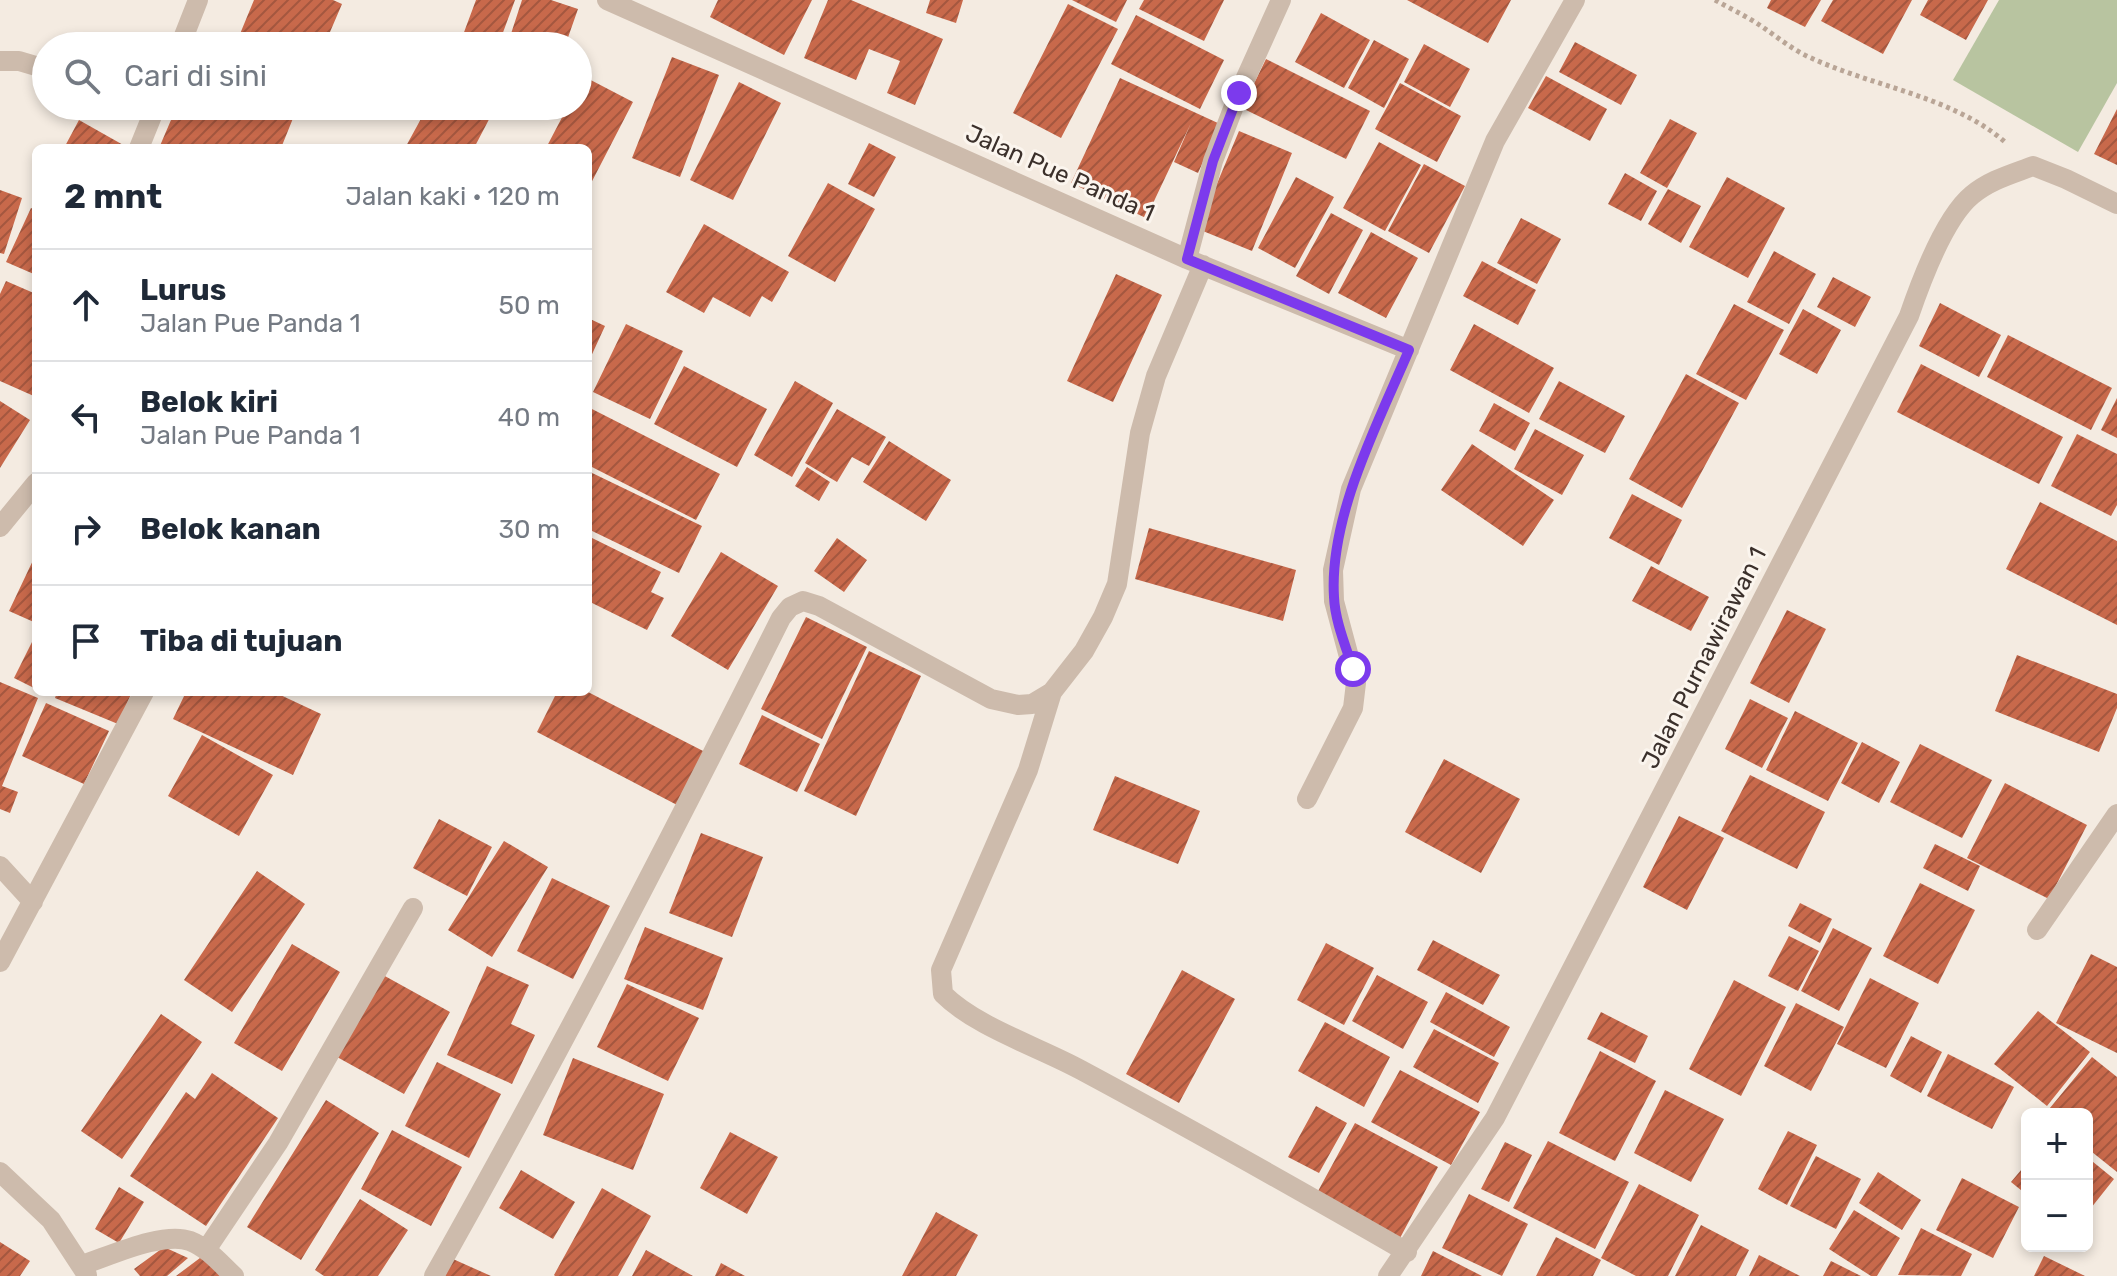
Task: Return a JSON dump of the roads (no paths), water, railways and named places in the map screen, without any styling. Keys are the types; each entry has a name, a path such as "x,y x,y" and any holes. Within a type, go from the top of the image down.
{"street":[{"path":"185,32 198,0"},
{"name":"Jalan Pue Panda 1","path":"607,0 1195,262 1409,350"},
{"path":"1281,0 1239,93 1213,161 1195,262 1140,433 1117,584 1084,651 1052,692 1028,770 941,970 943,994 958,1009 1051,1054 1197,1132 1407,1252"},
{"path":"1307,799 1353,708 1355,697 1353,669 1334,601 1333,570 1351,489 1495,141 1575,0"},
{"path":"0,61 32,65"},
{"path":"141,144 150,120"},
{"name":"Jalan Purnawirawan 1","path":"1388,1276 1495,1118 1909,316 1925,271 1944,233 1970,196 1995,180 2033,166 2117,204"},
{"path":"0,527 32,488"},
{"path":"434,1276 501,1158 679,822 781,618 790,607 803,601 819,606 991,699 1018,705 1032,704 1052,692"},
{"path":"0,962 142,696"},
{"path":"2037,930 2117,814"},
{"path":"0,866 33,902"},
{"path":"206,1250 278,1143 413,908"},
{"path":"0,1172 51,1220 84,1270 175,1237 206,1250 234,1276"}]}
